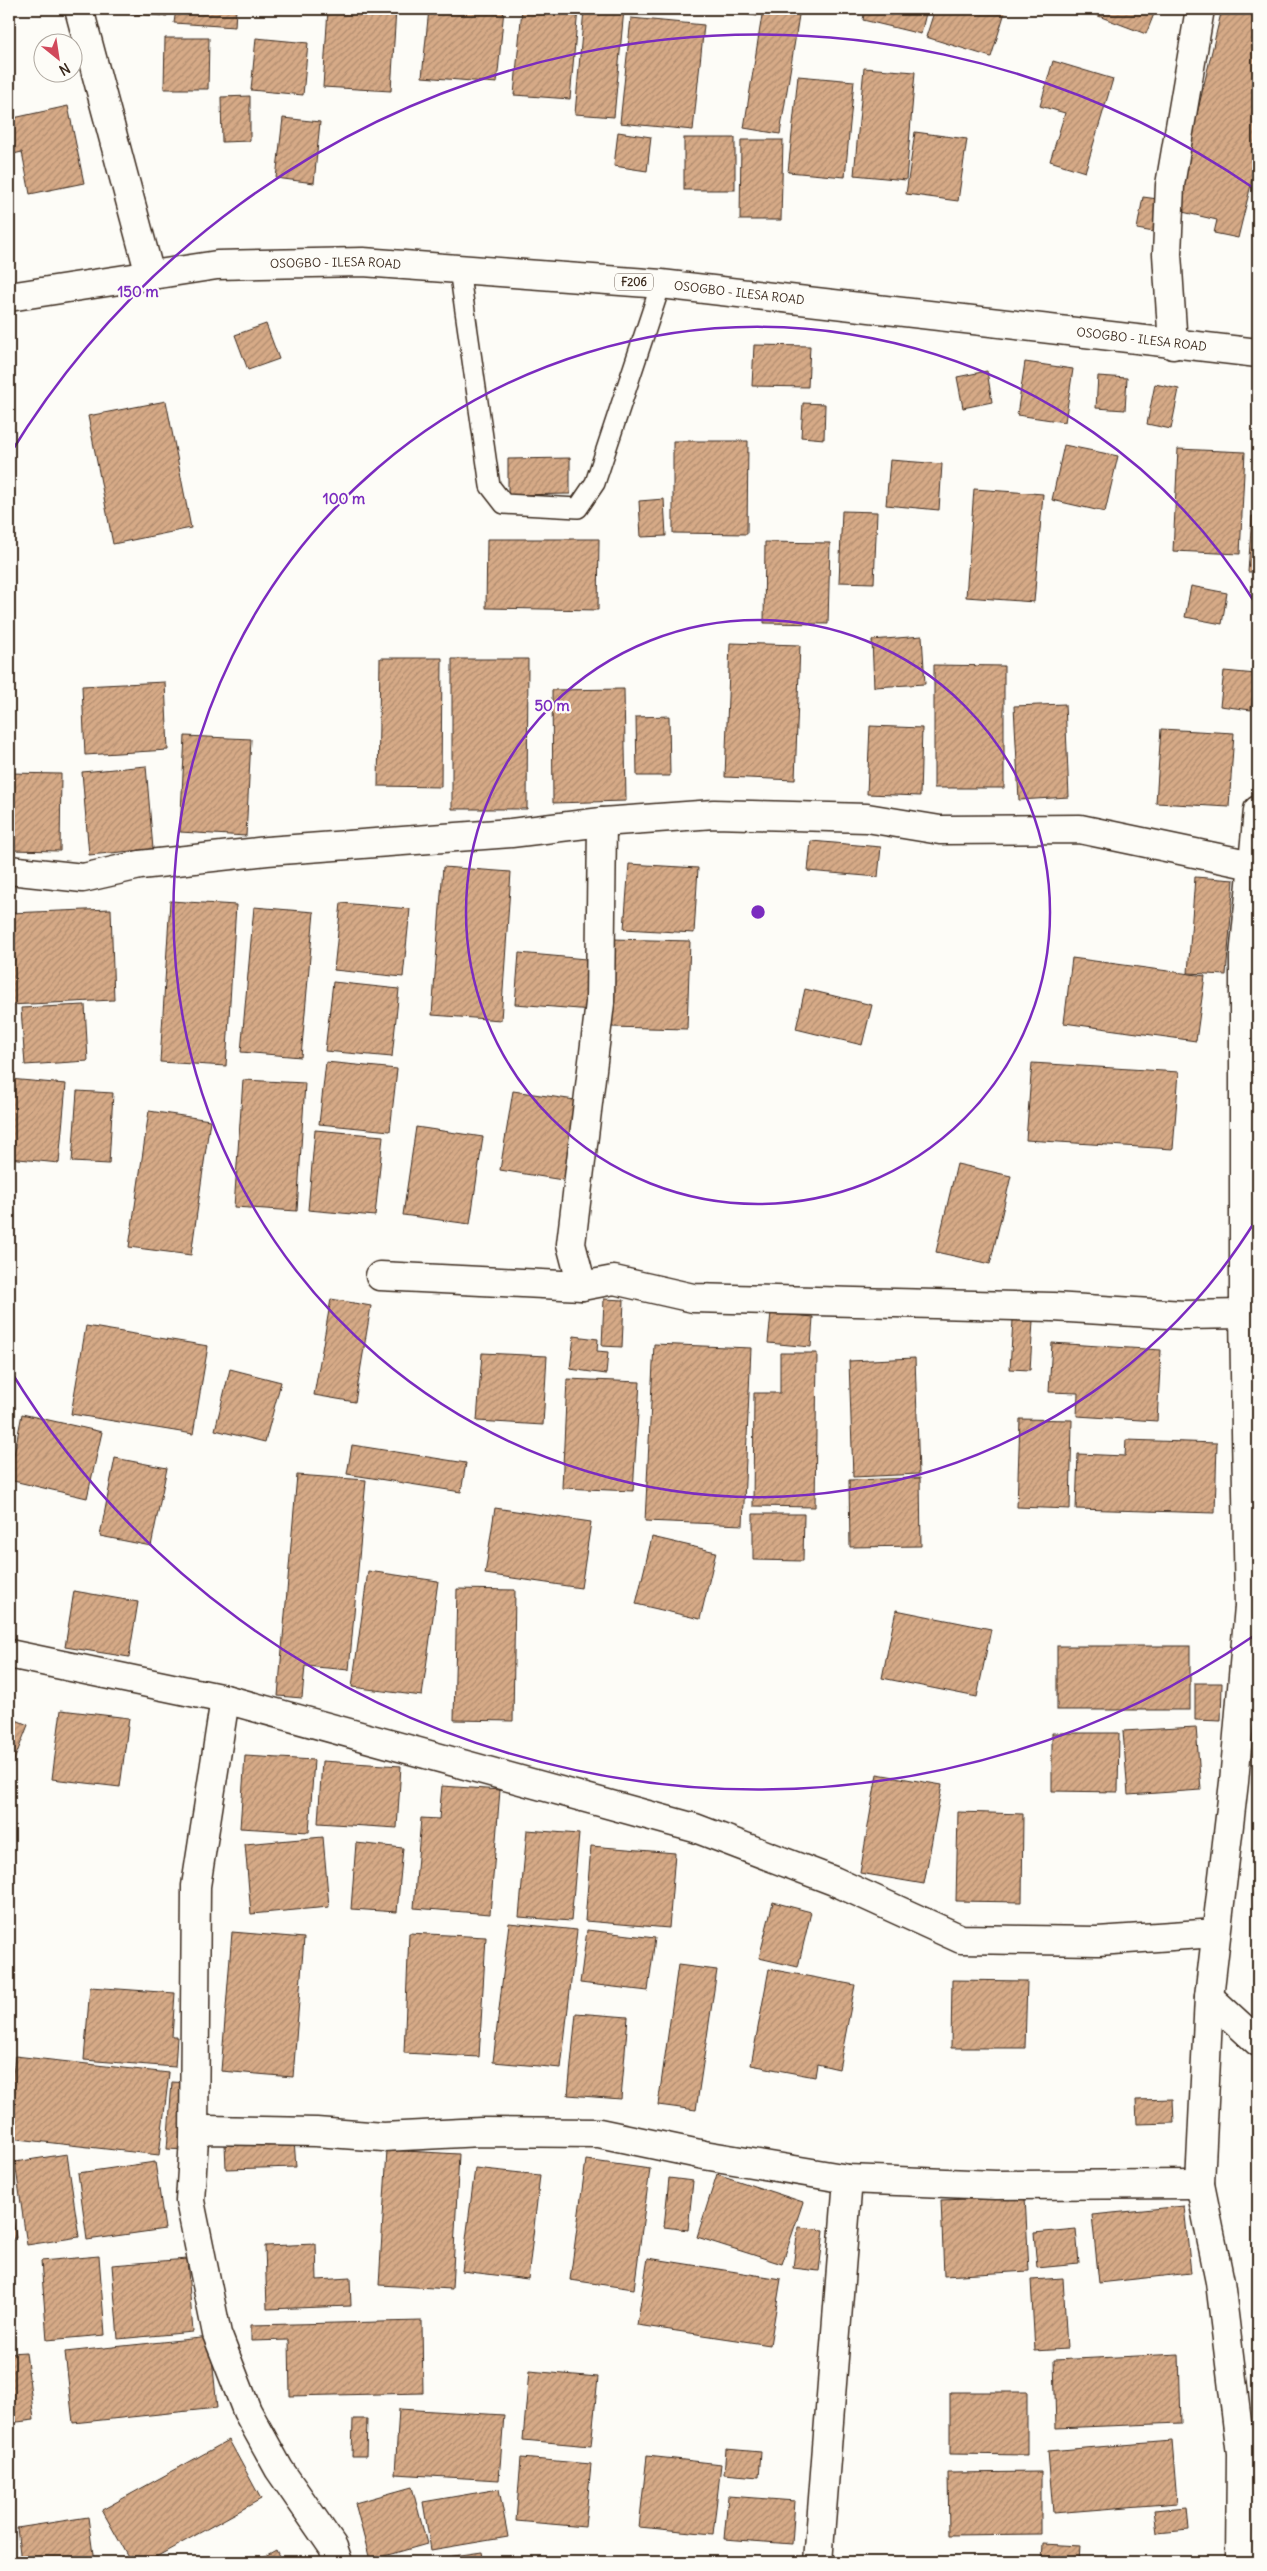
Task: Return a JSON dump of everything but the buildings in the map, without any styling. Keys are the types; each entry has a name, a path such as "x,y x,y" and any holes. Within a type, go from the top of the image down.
{"street":[{"path":"79,9 150,275"},
{"path":"1173,345 1166,254 1170,185 1200,9"},
{"name":"OSOGBO - ILESA ROAD","path":"9,297 217,265 364,262 661,284 1173,345 1258,353"},
{"path":"1246,2544 1240,2444 1220,2282 1200,2184 1209,1997 1216,1933 1249,1716 1244,1314 1244,957 1258,810"},
{"path":"9,870 83,878 140,866 267,851 511,833 602,822 714,814 772,814 867,818 940,830 1080,829 1252,865"},
{"path":"582,1286 571,1244 600,1002 602,822"},
{"path":"380,1276 582,1286 614,1280 693,1298 1053,1307 1184,1315 1244,1314"},
{"path":"9,1654 225,1699 695,1828 834,1881 961,1940 1098,1941 1216,1933"},
{"path":"225,1699 196,1886 194,2139 190,2201 217,2334 247,2411 279,2469 333,2547 338,2562"},
{"path":"1209,1997 1258,2042"},
{"path":"194,2139 205,2130 316,2132 383,2137 481,2132 599,2133 704,2155 848,2179 995,2185 1200,2184"},
{"path":"818,2562 848,2179"}],"lane":[{"path":"459,269 490,486 504,504 578,508 595,483 661,284"}]}
